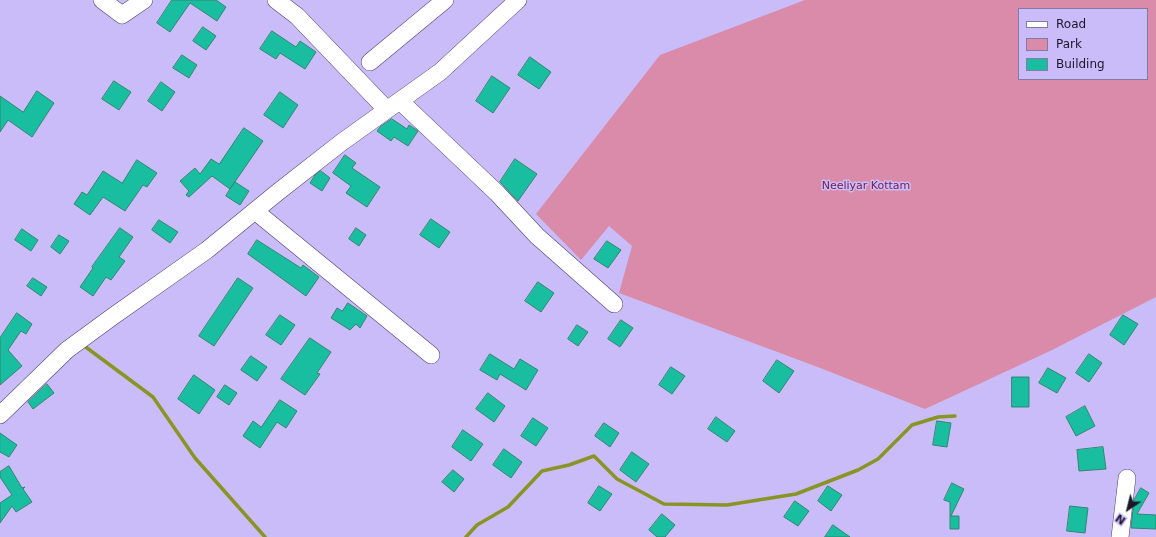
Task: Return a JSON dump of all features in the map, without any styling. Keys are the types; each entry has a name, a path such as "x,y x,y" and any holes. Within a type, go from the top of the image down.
{"street":[{"path":"102,0 122,14 144,0"},
{"path":"276,0 297,16 393,105 497,193 537,236 614,304"},
{"path":"370,62 445,0"},
{"path":"0,415 68,350 207,250 342,142 440,72 518,0"},
{"path":"255,211 431,355"},
{"path":"1120,537 1127,478"}],"green space":[{"name":"Neeliyar Kottam","path":"805,0 1156,0 1156,297 1050,351 925,409 815,366 619,293 632,246 609,226 581,260 536,214 660,55"}],"building":[{"path":"172,0 216,0 226,7 217,21 190,3 170,32 157,23"},
{"path":"203,27 216,36 206,50 193,41"},
{"path":"272,31 296,47 300,41 316,52 305,69 280,53 276,59 260,49"},
{"path":"182,55 197,65 189,78 173,68"},
{"path":"530,57 551,72 539,89 518,75"},
{"path":"492,76 510,88 493,113 476,101"},
{"path":"114,81 131,92 119,110 102,99"},
{"path":"161,82 175,92 162,111 148,101"},
{"path":"37,91 54,103 32,137 8,120 0,132 0,96 23,112"},
{"path":"280,92 298,105 283,128 264,115"},
{"path":"392,119 407,129 409,125 418,131 408,146 394,137 391,141 377,131 380,127"},
{"path":"244,128 263,141 230,189 212,176 189,197 186,195 189,191 180,181 195,168 200,174 211,159 219,164"},
{"path":"345,155 356,163 352,168 380,187 367,207 346,193 351,186 333,173"},
{"path":"515,159 537,174 518,201 500,182"},
{"path":"137,160 157,173 147,187 143,185 125,211 103,197 90,215 74,204 82,192 87,195 103,171 122,183"},
{"path":"321,171 330,178 322,191 310,183 315,175"},
{"path":"235,182 249,191 240,205 226,196"},
{"path":"431,219 450,232 439,248 420,235"},
{"path":"159,220 178,232 170,243 152,230"},
{"path":"120,228 133,237 119,257 125,261 111,280 106,277 93,296 80,287 93,268 92,267"},
{"path":"356,228 366,235 359,246 349,239"},
{"path":"22,229 38,240 31,251 15,240"},
{"path":"59,235 69,241 60,254 51,247"},
{"path":"257,240 301,268 303,265 319,277 306,296 248,254"},
{"path":"607,241 621,250 608,268 594,259"},
{"path":"33,278 47,287 41,296 27,286"},
{"path":"238,278 253,288 214,346 199,336"},
{"path":"538,282 554,293 541,312 525,301"},
{"path":"348,303 367,316 360,328 356,324 350,330 331,318 337,308 342,311"},
{"path":"17,313 32,324 26,334 21,331 8,350 22,366 0,385 0,338"},
{"path":"280,315 295,325 281,345 266,335"},
{"path":"1123,315 1138,324 1124,345 1110,335"},
{"path":"621,320 633,328 620,347 608,339"},
{"path":"577,325 588,332 578,346 568,339"},
{"path":"310,338 331,352 317,373 320,374 305,395 281,379"},
{"path":"490,354 514,369 520,359 538,370 526,390 500,374 497,380 480,370"},
{"path":"1089,354 1102,363 1089,382 1076,373"},
{"path":"251,356 267,367 257,381 241,370"},
{"path":"777,360 794,371 779,393 763,381"},
{"path":"671,367 685,376 672,394 659,385"},
{"path":"1048,368 1066,378 1057,393 1039,383"},
{"path":"194,375 215,390 199,414 178,399"},
{"path":"1012,377 1029,377 1029,407 1012,407"},
{"path":"47,384 54,393 33,409 28,402"},
{"path":"225,385 237,393 229,405 217,397"},
{"path":"488,393 505,406 494,422 476,409"},
{"path":"280,400 297,411 286,428 277,422 260,448 243,436 253,421 261,427"},
{"path":"1085,406 1095,426 1076,436 1066,417"},
{"path":"716,417 735,431 727,442 708,429"},
{"path":"533,418 548,428 536,446 521,436"},
{"path":"937,421 951,423 947,447 933,445"},
{"path":"604,423 619,433 610,447 595,436"},
{"path":"463,430 483,444 471,461 452,447"},
{"path":"0,433 17,445 9,457 0,452"},
{"path":"1103,447 1106,469 1079,471 1077,450"},
{"path":"504,449 522,462 511,478 493,465"},
{"path":"632,452 649,464 636,482 620,470"},
{"path":"9,466 22,488 25,487 23,489 32,502 16,512 12,506 0,523 0,503 12,495 0,477 0,472"},
{"path":"453,470 464,479 454,492 442,482"},
{"path":"952,483 964,489 951,516 959,516 959,529 950,529 950,502 944,500"},
{"path":"599,486 612,494 600,511 588,503"},
{"path":"828,486 842,495 831,511 818,501"},
{"path":"1141,488 1149,493 1137,514 1156,515 1156,529 1131,528 1134,500"},
{"path":"795,501 809,511 798,526 784,517"},
{"path":"1070,506 1088,508 1085,533 1067,531"},
{"path":"662,514 675,525 665,537 657,537 649,530"},
{"path":"833,525 850,537 825,537"}],"waterway":[{"path":"83,345 153,397 195,458 265,537"},
{"path":"466,537 477,525 508,507 542,471 569,465 594,456 617,479 664,504 727,505 796,494 858,470 878,459 912,425 938,417 955,416"}]}
